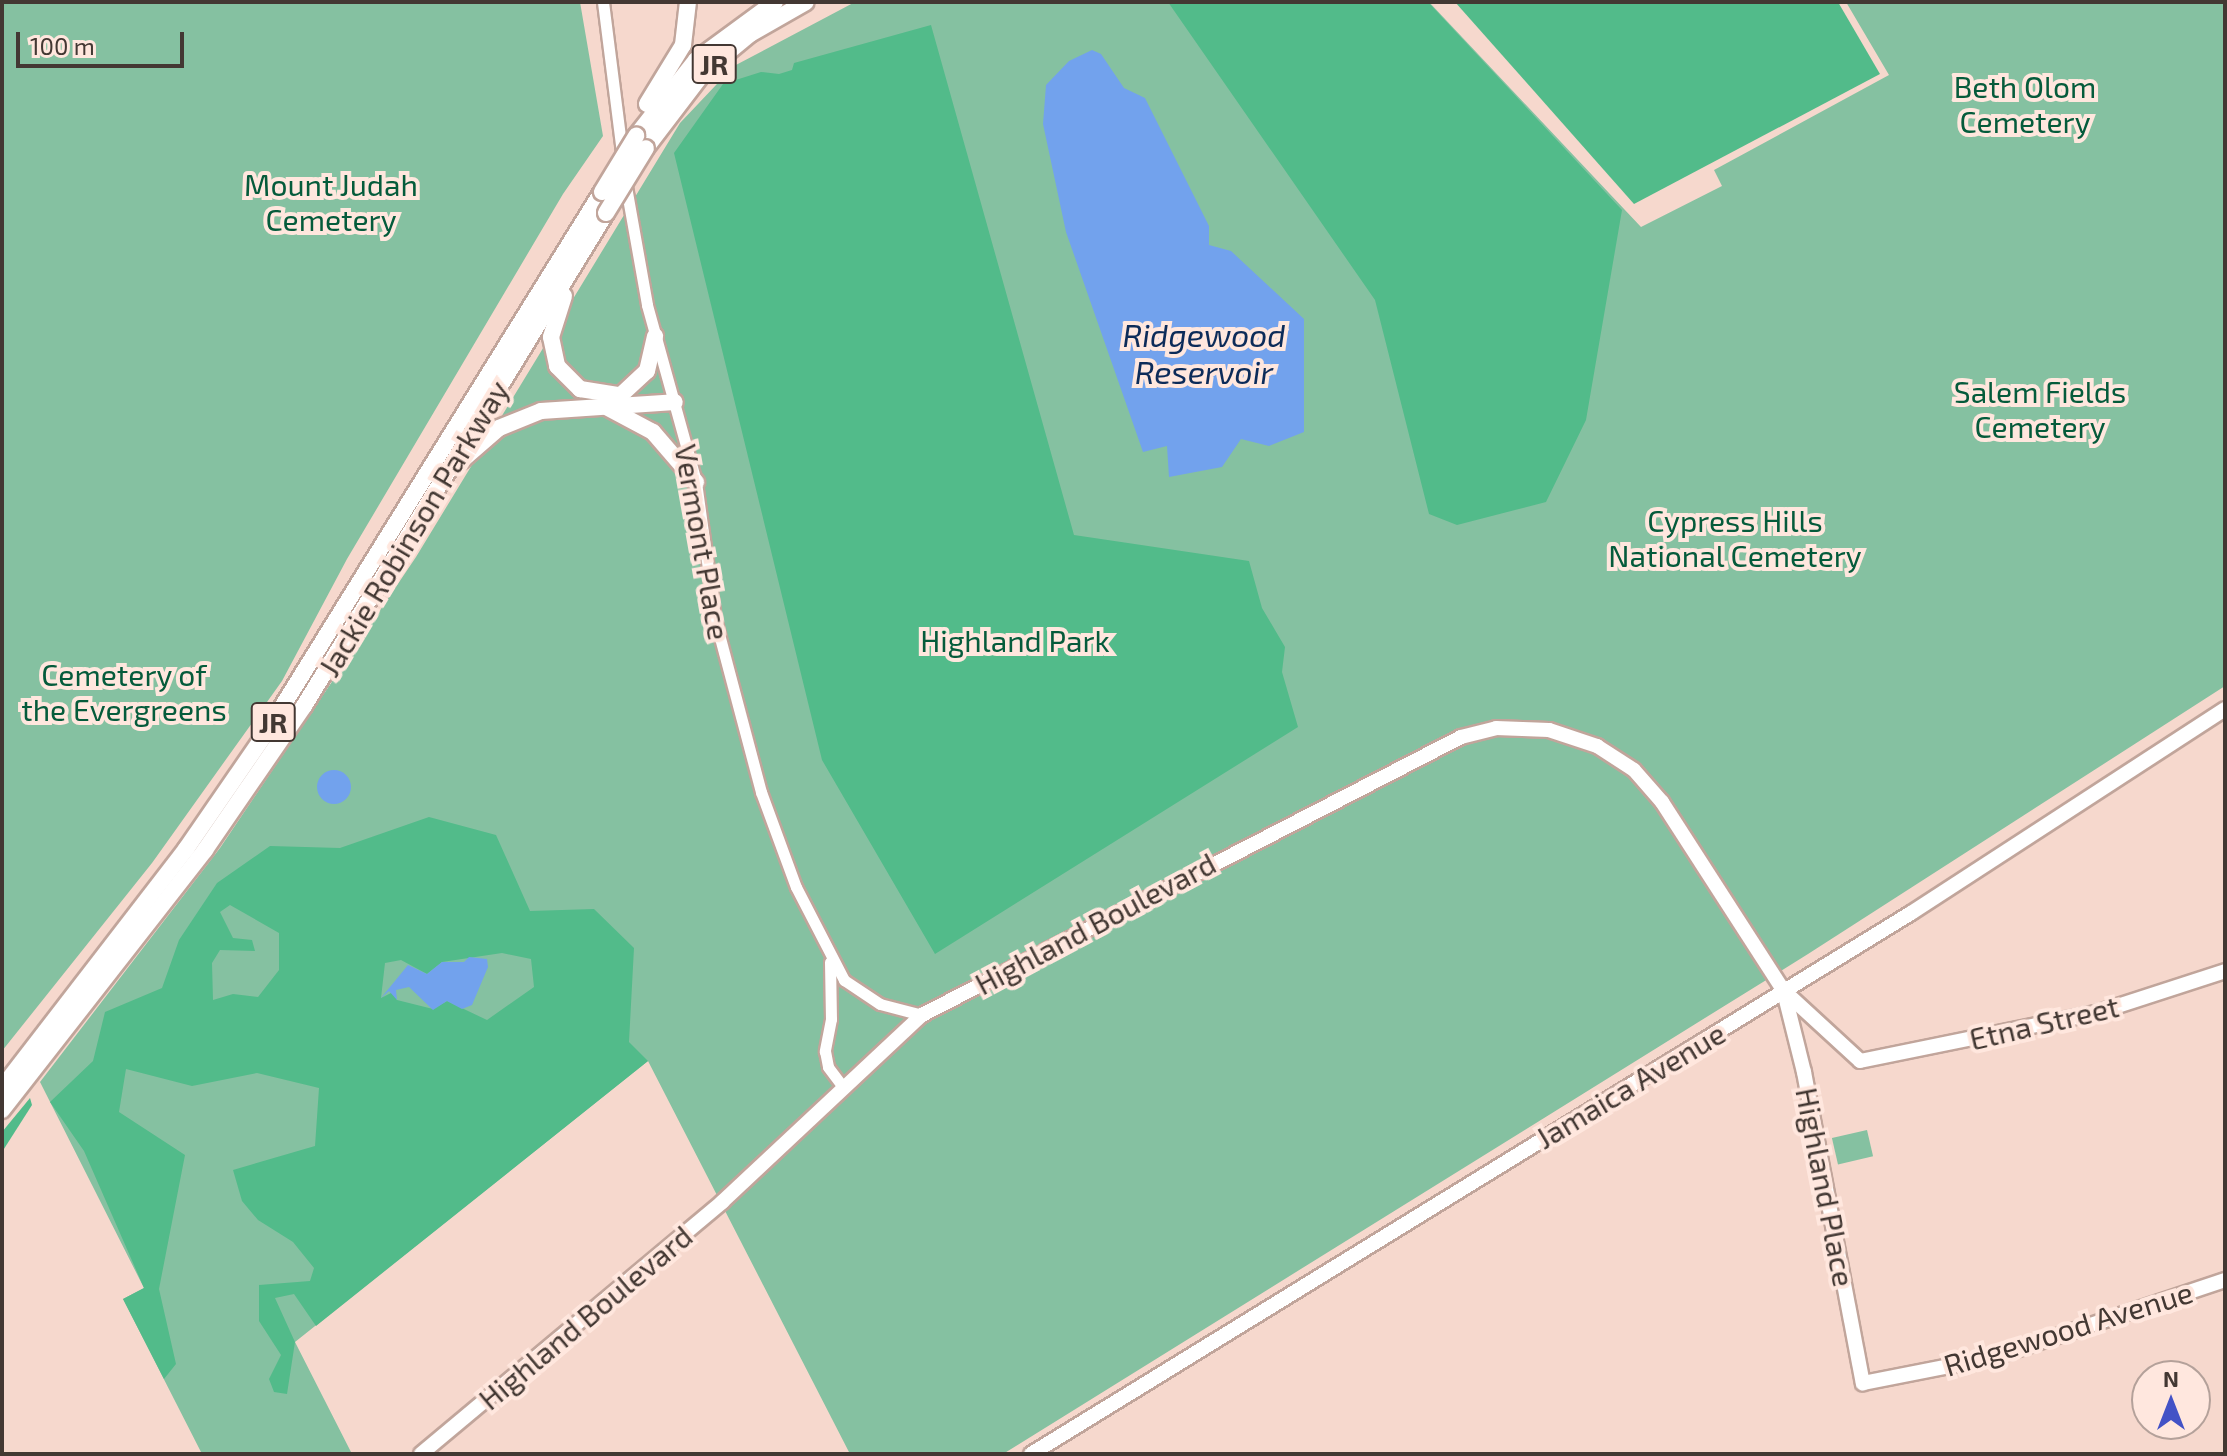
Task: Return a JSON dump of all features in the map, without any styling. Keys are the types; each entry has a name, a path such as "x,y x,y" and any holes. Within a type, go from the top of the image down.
{"highway":[{"path":"641,142 647,104 686,37 688,2"},
{"name":"Jackie Robinson Parkway","path":"2,1110 205,850 304,706 606,213 641,142 696,60 775,2"},
{"name":"Jackie Robinson Parkway","path":"2,1088 186,849 264,736 602,192 641,142 704,72 750,34 806,2"},
{"path":"582,252 554,321 554,359 580,389 673,397"},
{"path":"622,394 647,371 655,336"},
{"path":"438,486 480,442 510,423 552,408 603,406 673,397"},
{"path":"603,406 653,432 696,482"}],"main road":[{"name":"Jamaica Avenue","path":"1031,1454 1784,991 2225,709"},
{"name":"Highland Boulevard","path":"421,1454 722,1202 922,1015 1309,811 1461,737 1496,728 1549,730 1597,746 1634,770 1662,802 1784,991"},
{"name":"Etna Street","path":"1784,991 1860,1061 2096,1013 2225,971"},
{"name":"Highland Place","path":"1784,991 1804,1072 1863,1383"},
{"name":"Ridgewood Avenue","path":"1863,1383 1995,1357 2225,1280"}],"street":[{"name":"Vermont Place","path":"603,2 628,206 655,336 696,482 715,619 732,694 761,792 830,961 856,992 922,1015"},
{"path":"830,961 831,1019 825,1051 828,1067 843,1087"}],"green space":[{"path":"2,2 580,2 603,136 563,194 347,559 282,681 152,863 2,1051"},
{"name":"Highland Park","path":"855,2 1429,2 1641,227 1722,186 1714,170 1889,75 1846,2 2225,2 2225,686 1808,954 1003,1454 850,1454 648,1061 295,1342 352,1454 202,1454 123,1299 144,1288 40,1082 220,848 416,557 680,123 734,66"},
{"path":"1168,2 1428,2 1622,210 1586,420 1546,502 1457,525 1429,514 1375,300"},
{"path":"1455,2 1838,2 1880,74 1634,204"},
{"path":"931,25 1074,535 1249,561 1262,608 1285,647 1282,672 1298,727 935,954 822,760 674,153 723,84 761,72 779,74 792,70 794,63"},
{"path":"429,817 496,835 530,911 594,909 634,948 629,1042 648,1061 316,1326 294,1294 275,1298 295,1342 287,1394 274,1392 269,1379 281,1355 259,1321 259,1285 310,1281 314,1268 293,1242 258,1220 242,1201 233,1170 315,1146 319,1088 257,1073 192,1086 126,1069 119,1112 185,1155 159,1289 176,1364 164,1379 123,1299 144,1288 84,1151 50,1102 93,1061 105,1012 162,988 179,940 217,883 270,846 340,848","holes":["230,905 279,933 279,970 258,997 233,994 213,1000 212,963 220,950 255,951 252,940 233,938 220,912","502,953 531,959 534,987 487,1020 447,1001 433,1009 397,1000 393,992 381,998 385,963 401,960 427,974 442,962"]},
{"path":"30,1098 32,1105 2,1152 2,1132"},
{"path":"1867,1130 1873,1156 1838,1164 1832,1138"}],"water":[{"name":"Ridgewood Reservoir","path":"1092,50 1101,54 1124,88 1145,98 1209,226 1209,245 1231,251 1304,319 1304,432 1269,446 1241,439 1222,467 1169,477 1167,446 1143,452 1066,232 1043,124 1046,85 1069,61"},
{"path":"334,770 346,775 351,787 346,799 334,804 322,799 317,787 322,775"},
{"path":"469,957 487,959 488,967 472,1005 462,1009 447,1001 433,1010 409,987 396,990 397,1000 389,991 381,998 408,965 427,974 442,962 464,962"}],"park label":[{"name":"Beth Olom Cemetery","path":"2025,103"},
{"name":"Mount Judah Cemetery","path":"331,201"},
{"name":"Salem Fields Cemetery","path":"2040,408"},
{"name":"Cypress Hills National Cemetery","path":"1735,537"},
{"name":"Cemetery of the Evergreens","path":"124,691"}]}
